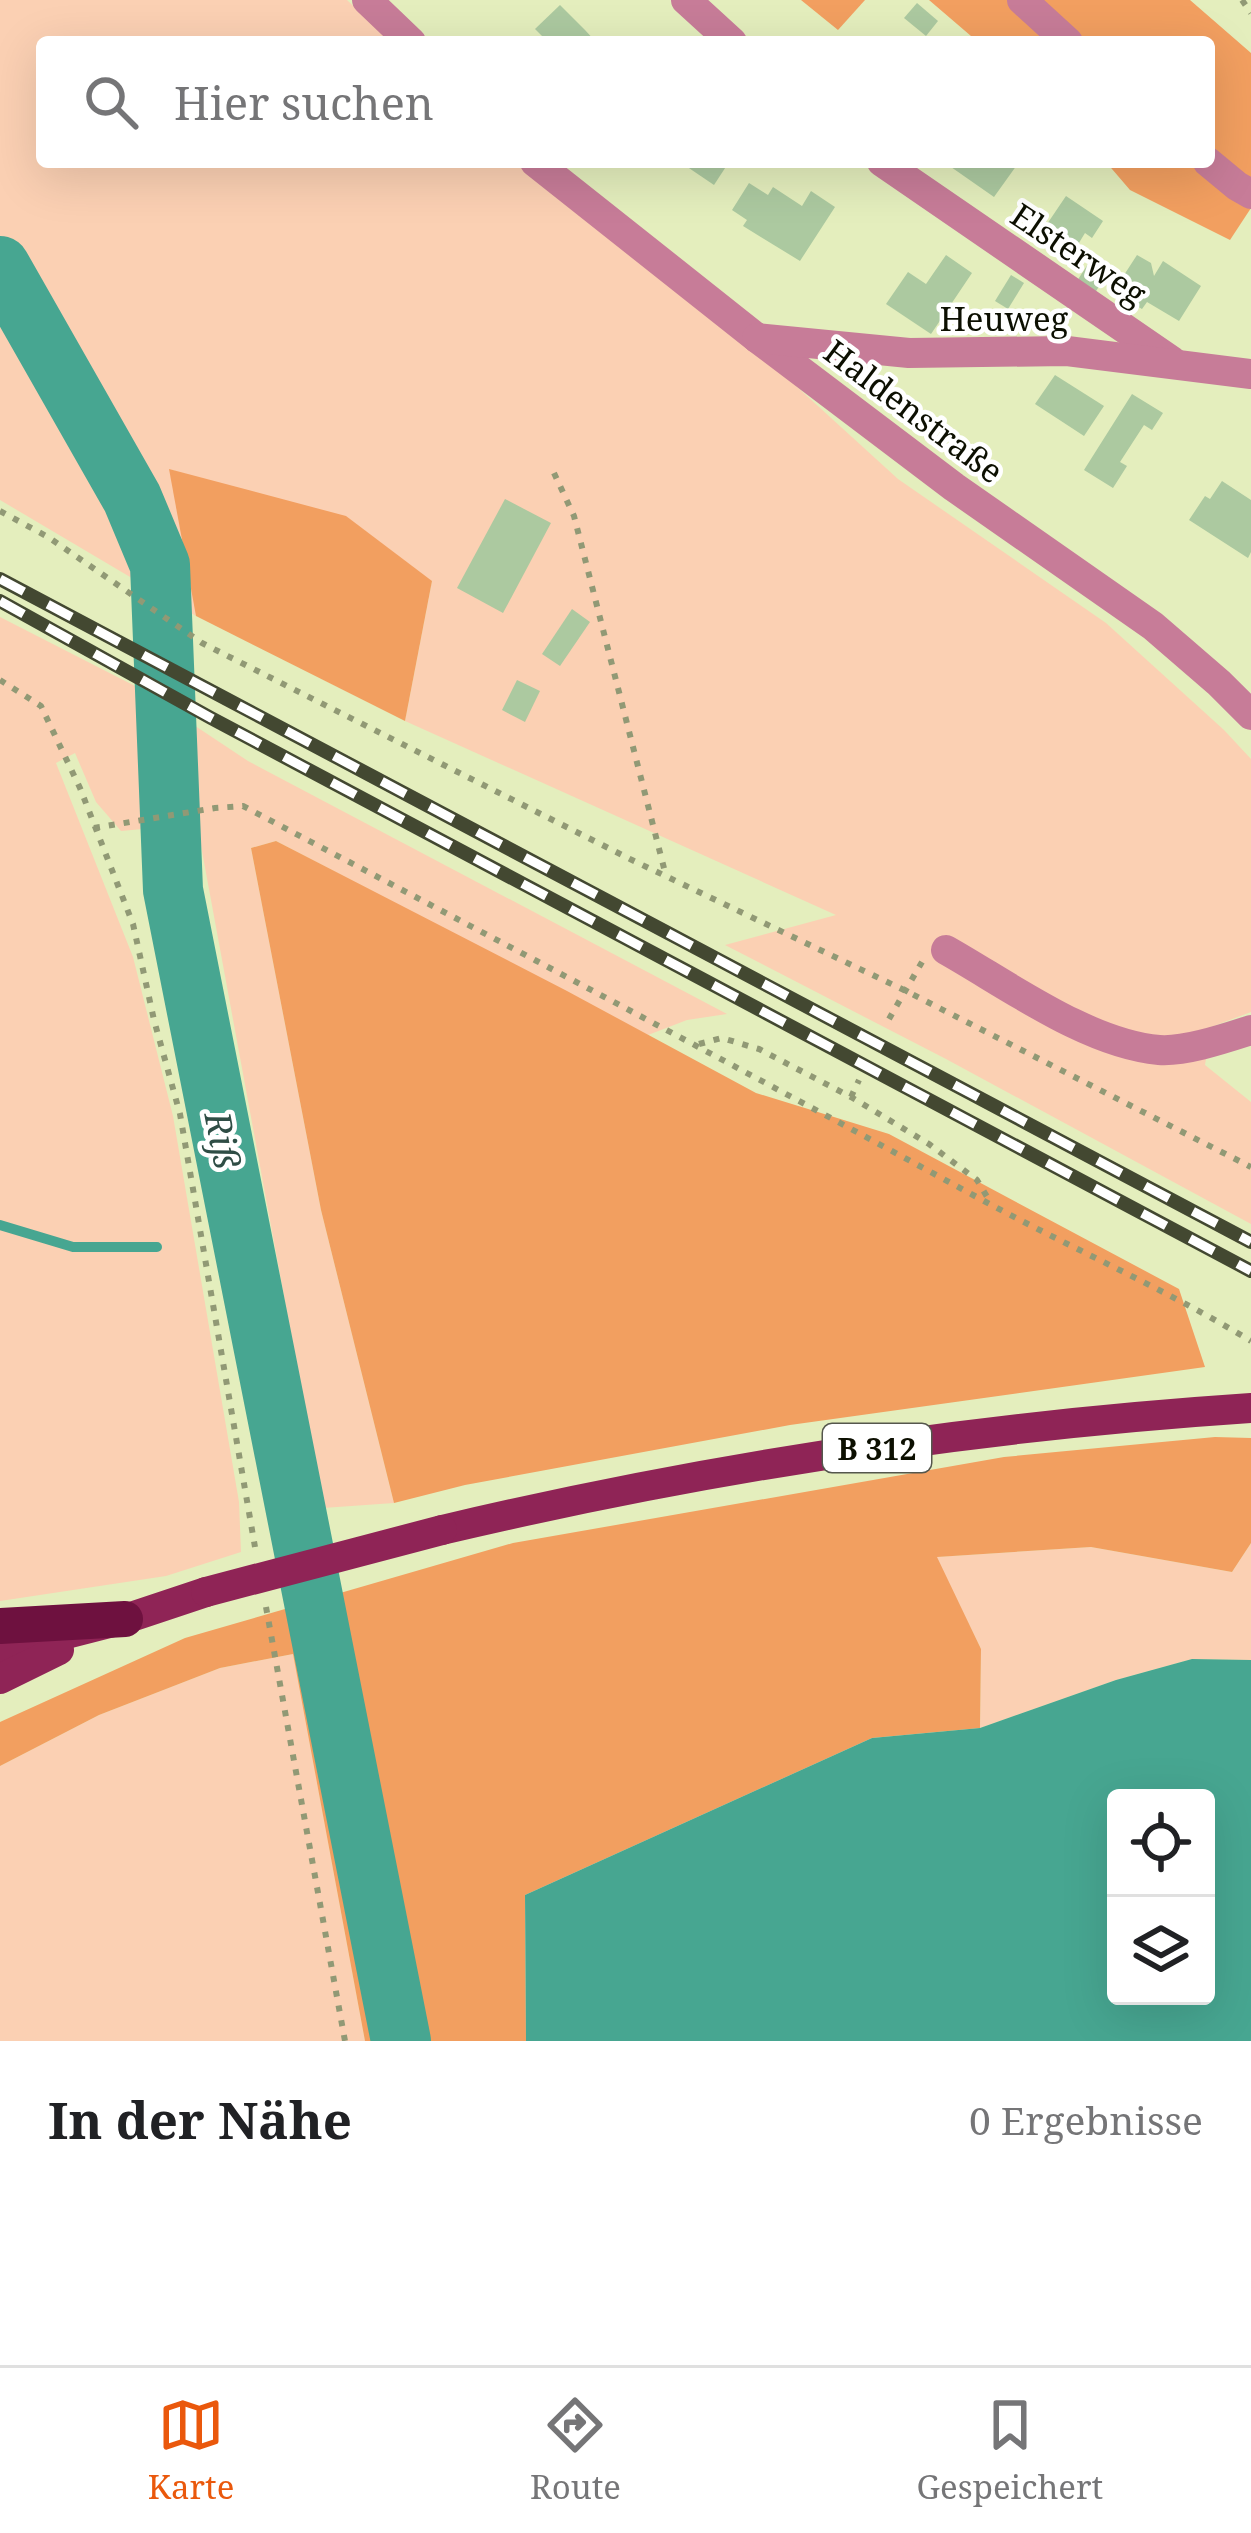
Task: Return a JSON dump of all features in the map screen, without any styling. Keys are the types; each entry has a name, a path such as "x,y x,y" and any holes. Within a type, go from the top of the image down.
{"highway":[{"path":"0,1626 125,1619"}],"main road":[{"name":"B 312","path":"0,1651 333,1557 553,1504 847,1452 1001,1431 1251,1408"},
{"name":"B 312","path":"0,1679 125,1619"}],"street":[{"path":"367,0 405,36"},
{"path":"686,0 725,36"},
{"path":"1022,0 1061,36"},
{"name":"Haldenstraße","path":"544,168 954,487 1153,626 1251,716"},
{"name":"Elsterweg","path":"891,168 1177,364"},
{"path":"1215,168 1250,195"},
{"name":"Heuweg","path":"757,338 955,355 1067,351 1251,374"},
{"path":"946,950 1104,1038 1162,1051 1251,1030"}],"path":[{"path":"1242,0 1251,14"},
{"path":"554,473 574,516 666,876"},
{"path":"0,511 48,537 202,643 1251,1167"},
{"path":"0,680 41,706 133,924 180,1114 257,1559"},
{"path":"94,827 243,806 1251,1341"},
{"path":"889,1019 904,990"},
{"path":"695,1044 722,1038 759,1049 851,1097 977,1180 991,1204"},
{"path":"851,1097 859,1080"},
{"path":"266,1606 344,2041"}],"shaded area":[{"path":"0,0 347,0 385,36 36,36 36,168 524,168 752,346 898,479 1106,623 1251,759 1251,1012 1211,1027 1205,1065 1251,1102 1251,1224 725,945 836,915 405,721 432,581 173,470 196,616 0,500"},
{"path":"801,0 865,0 838,30"},
{"path":"929,0 1190,0 1251,53 1251,208 1230,240 1130,190 1111,168 1215,168 1215,36 971,36"},
{"path":"169,469 346,516 432,581 405,721 196,616"},
{"path":"0,617 135,686 248,761 727,1014 687,1020 648,1035 276,841 251,848 321,1210 394,1503 323,1508 197,824 121,831 96,802 75,753 56,763 133,957 173,1116 239,1502 241,1552 166,1576 0,1601"},
{"path":"276,841 756,1093 889,1134 1179,1289 1205,1367 790,1425 465,1485 394,1503 321,1210 251,848"},
{"path":"1215,1437 1251,1438 1251,1543 1232,1572 1091,1547 937,1557 981,1649 980,1728 872,1738 525,1895 526,2041 365,2041 293,1654 220,1668 99,1715 0,1766 0,1722 185,1638 513,1543 1004,1457"},
{"path":"1251,1543 1251,1660 1192,1659 980,1728 981,1649 936,1557 1091,1547 1232,1572"},
{"path":"293,1654 365,2041 0,2041 0,1766 99,1715 220,1668"}],"water":[{"path":"1192,1659 1251,1660 1251,2041 526,2041 525,1895 872,1738 980,1728"}],"building":[{"path":"917,3 938,21 926,36 904,18"},
{"path":"560,5 590,36 542,36 535,29"},
{"path":"689,168 725,168 714,185"},
{"path":"952,168 1015,168 994,197"},
{"path":"749,183 768,195 773,187 802,206 811,191 835,207 800,261 743,226 747,220 732,210"},
{"path":"1066,196 1103,221 1092,238 1085,233 1074,251 1043,230"},
{"path":"946,255 972,273 931,334 886,304 908,272 926,284"},
{"path":"1137,255 1151,263 1154,276 1163,261 1201,286 1179,321 1147,302 1142,309 1113,292"},
{"path":"1090,261 1108,272 1093,296 1075,284"},
{"path":"1011,275 1024,283 1008,309 995,301"},
{"path":"1055,375 1104,406 1084,436 1035,404"},
{"path":"1132,394 1163,413 1152,430 1144,425 1120,462 1127,466 1113,488 1084,470"},
{"path":"1222,481 1251,500 1248,558 1189,520"},
{"path":"505,499 551,523 503,613 457,588"},
{"path":"572,609 590,622 560,666 542,654"},
{"path":"517,680 540,691 525,722 502,710"}],"waterway":[{"name":"Riß","path":"0,266 132,498 160,565 173,890 401,2041"},
{"path":"0,1225 73,1247 157,1247"}],"railway":[{"path":"0,579 1251,1242"},
{"path":"0,601 1251,1271"}]}
